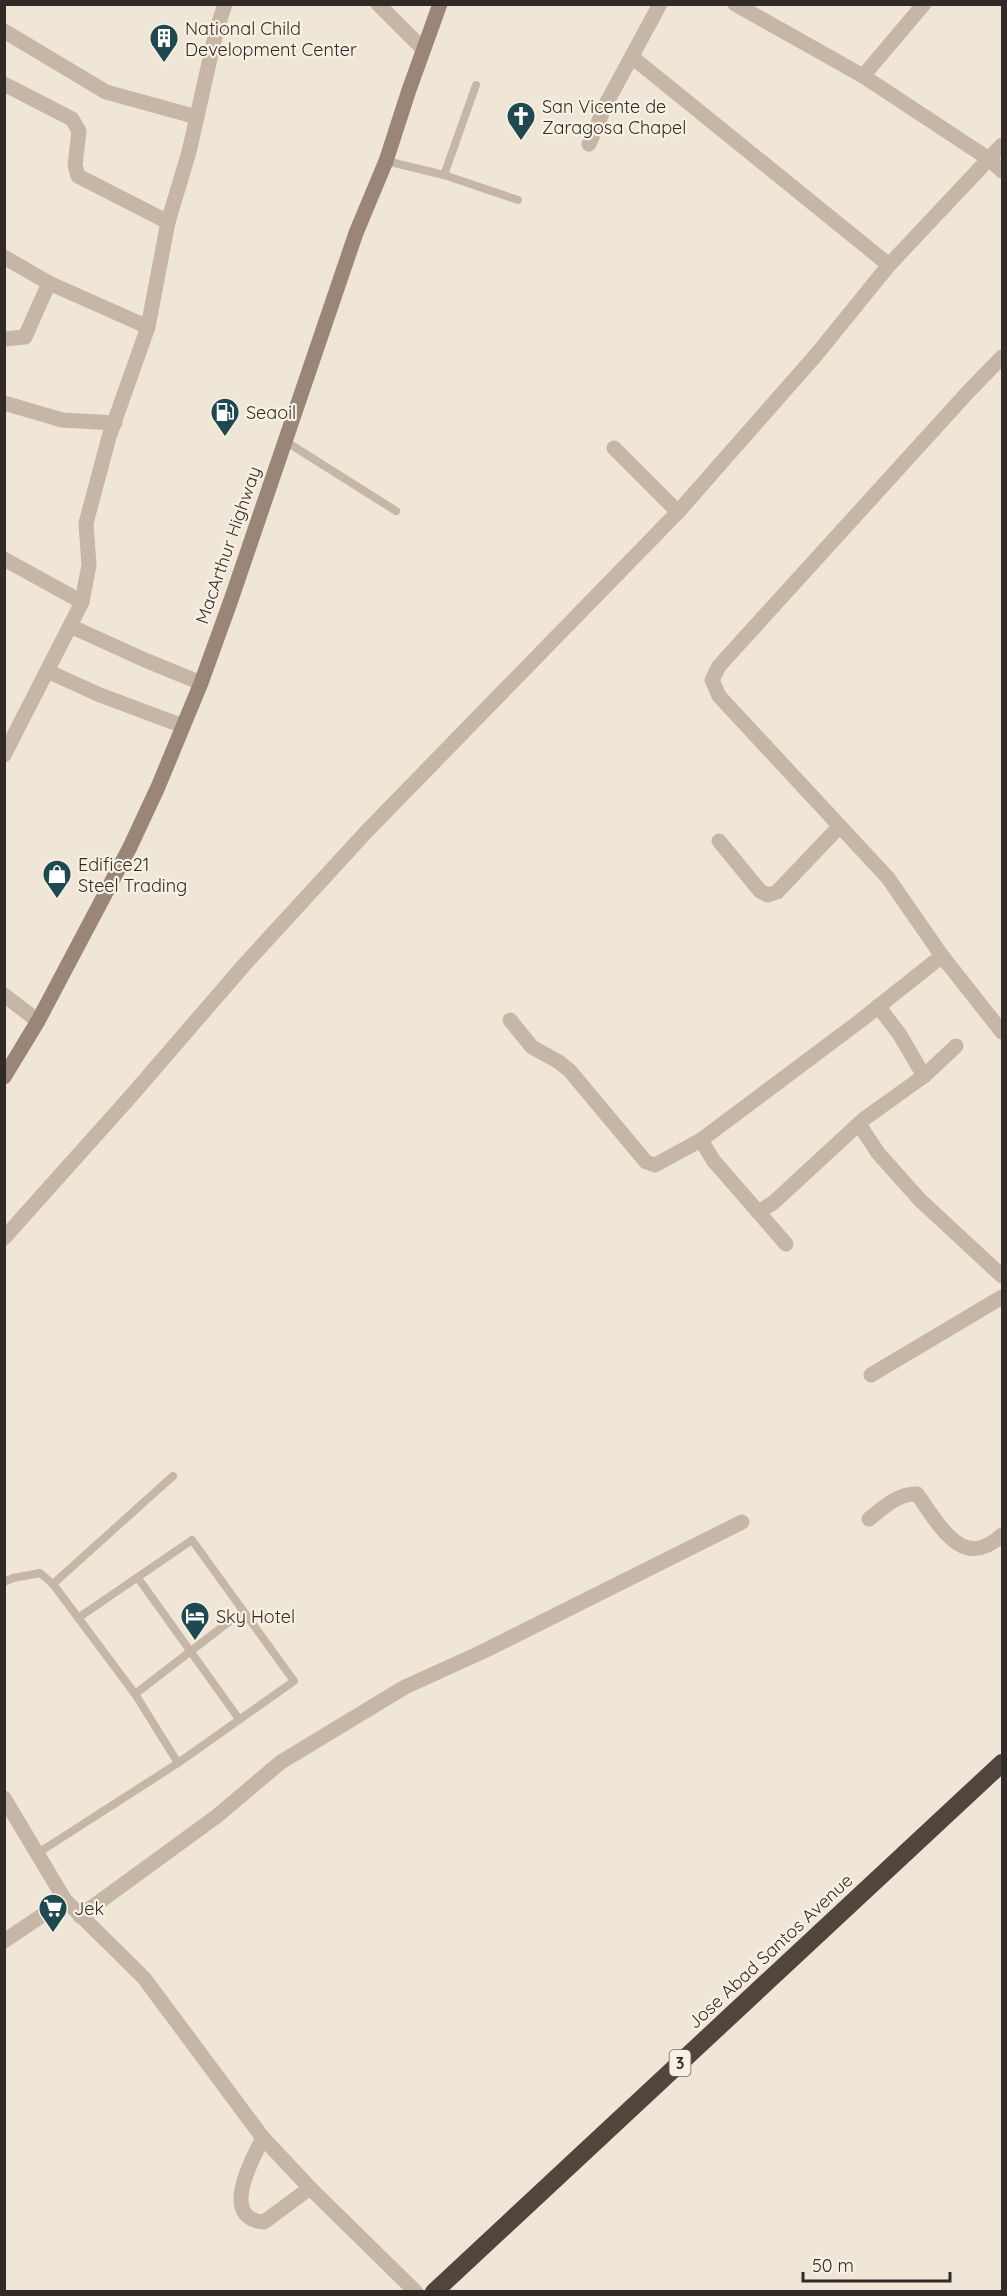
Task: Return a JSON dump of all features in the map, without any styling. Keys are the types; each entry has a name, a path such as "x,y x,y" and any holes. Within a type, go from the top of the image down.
{"highway":[{"name":"Jose Abad Santos Avenue","path":"434,2292 1002,1763"}],"main road":[{"name":"MacArthur Highway","path":"4,1077 38,1021 130,847 158,787 201,682 356,233 386,161 440,4"}],"street":[{"path":"4,755 82,602 88,565 86,523 115,423 148,327 168,222 225,4"},
{"path":"378,4 423,49"},
{"path":"589,144 606,104 660,4"},
{"path":"735,4 863,76 989,159 1002,171"},
{"path":"863,76 924,4"},
{"path":"4,32 106,92 197,117"},
{"path":"632,57 889,265"},
{"path":"4,84 72,119 79,131 75,165 78,176 168,222"},
{"path":"4,1238 245,964 367,831 678,512 816,355 889,265 1002,145"},
{"path":"4,257 49,283 148,327"},
{"path":"4,339 25,337 49,283"},
{"path":"1002,357 719,666 712,680 719,696 888,878 942,956 1002,1032"},
{"path":"4,403 62,420 115,423"},
{"path":"614,448 678,512"},
{"path":"4,560 82,602"},
{"path":"70,626 201,682"},
{"path":"47,671 100,695 183,726"},
{"path":"719,841 760,891 768,895 777,892 839,827"},
{"path":"510,1020 532,1047 570,1071 646,1162 655,1165 701,1140 942,956"},
{"path":"4,995 38,1021"},
{"path":"878,1006 900,1035 924,1076"},
{"path":"758,1212 773,1203 859,1124 924,1076 956,1046"},
{"path":"859,1124 878,1153 920,1200 1001,1272"},
{"path":"701,1140 713,1160 786,1244"},
{"path":"871,1375 1002,1297"},
{"path":"869,1519 891,1501 909,1494 917,1494 953,1542 968,1548 981,1549 991,1546 1002,1535"},
{"path":"80,1916 217,1816 281,1762 405,1687 482,1652 742,1522"},
{"path":"4,1798 39,1853 65,1900 144,1978 263,2138 310,2188 416,2292"},
{"path":"4,1941 65,1900"},
{"path":"263,2138 245,2171 240,2197 244,2214 254,2221 264,2222 310,2188"}],"lane":[{"path":"444,175 476,85"},
{"path":"386,161 444,175 518,200"},
{"path":"285,441 396,511"},
{"path":"53,1584 173,1476"},
{"path":"39,1853 178,1763 294,1680 192,1540 78,1618"},
{"path":"4,1582 40,1573 53,1584 135,1694 178,1763"},
{"path":"138,1578 239,1719"},
{"path":"135,1694 243,1611"}],"place":[{"name":"National Child Development Center","path":"164,64"},
{"name":"San Vicente de Zaragosa Chapel","path":"521,142"},
{"name":"Seaoil","path":"225,438"},
{"name":"Edifice21 Steel Trading","path":"57,900"},
{"name":"Sky Hotel","path":"195,1642"},
{"name":"Jek","path":"53,1934"}]}
